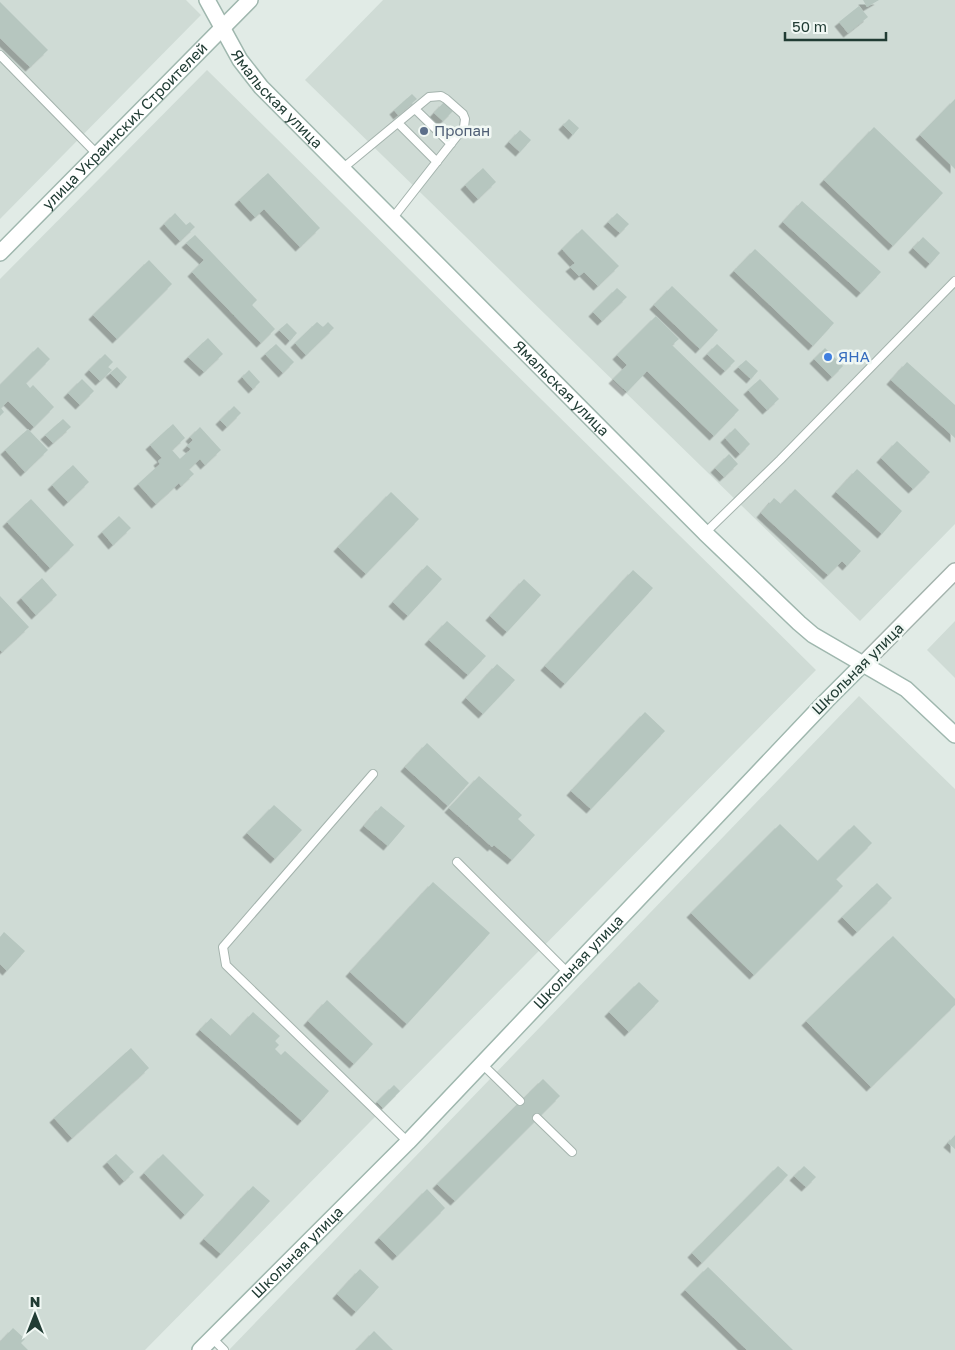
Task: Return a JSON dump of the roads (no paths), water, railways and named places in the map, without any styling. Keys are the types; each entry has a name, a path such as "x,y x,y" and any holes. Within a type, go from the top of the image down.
{"street":[{"name":"Ямальская улица","path":"207,0 240,60 261,87 705,534 799,623 813,634 906,689 955,735"},
{"name":"улица Украинских Строителей","path":"0,253 250,0"},
{"name":"Школьная улица","path":"200,1350 408,1142 826,701 955,571"}],"lane":[{"path":"0,55 94,151"},
{"path":"342,169 429,97 441,96 463,114 466,124 392,219"},
{"path":"415,109 451,144"},
{"path":"398,123 436,162"},
{"path":"705,534 955,281"},
{"path":"374,774 223,947 226,965 408,1142"},
{"path":"457,862 568,973"},
{"path":"482,1064 520,1101"},
{"path":"538,1118 572,1152"},
{"path":"212,1338 224,1350"}],"place":[{"name":"Пропан","path":"424,131"},
{"name":"ЯНА","path":"828,357"}]}
